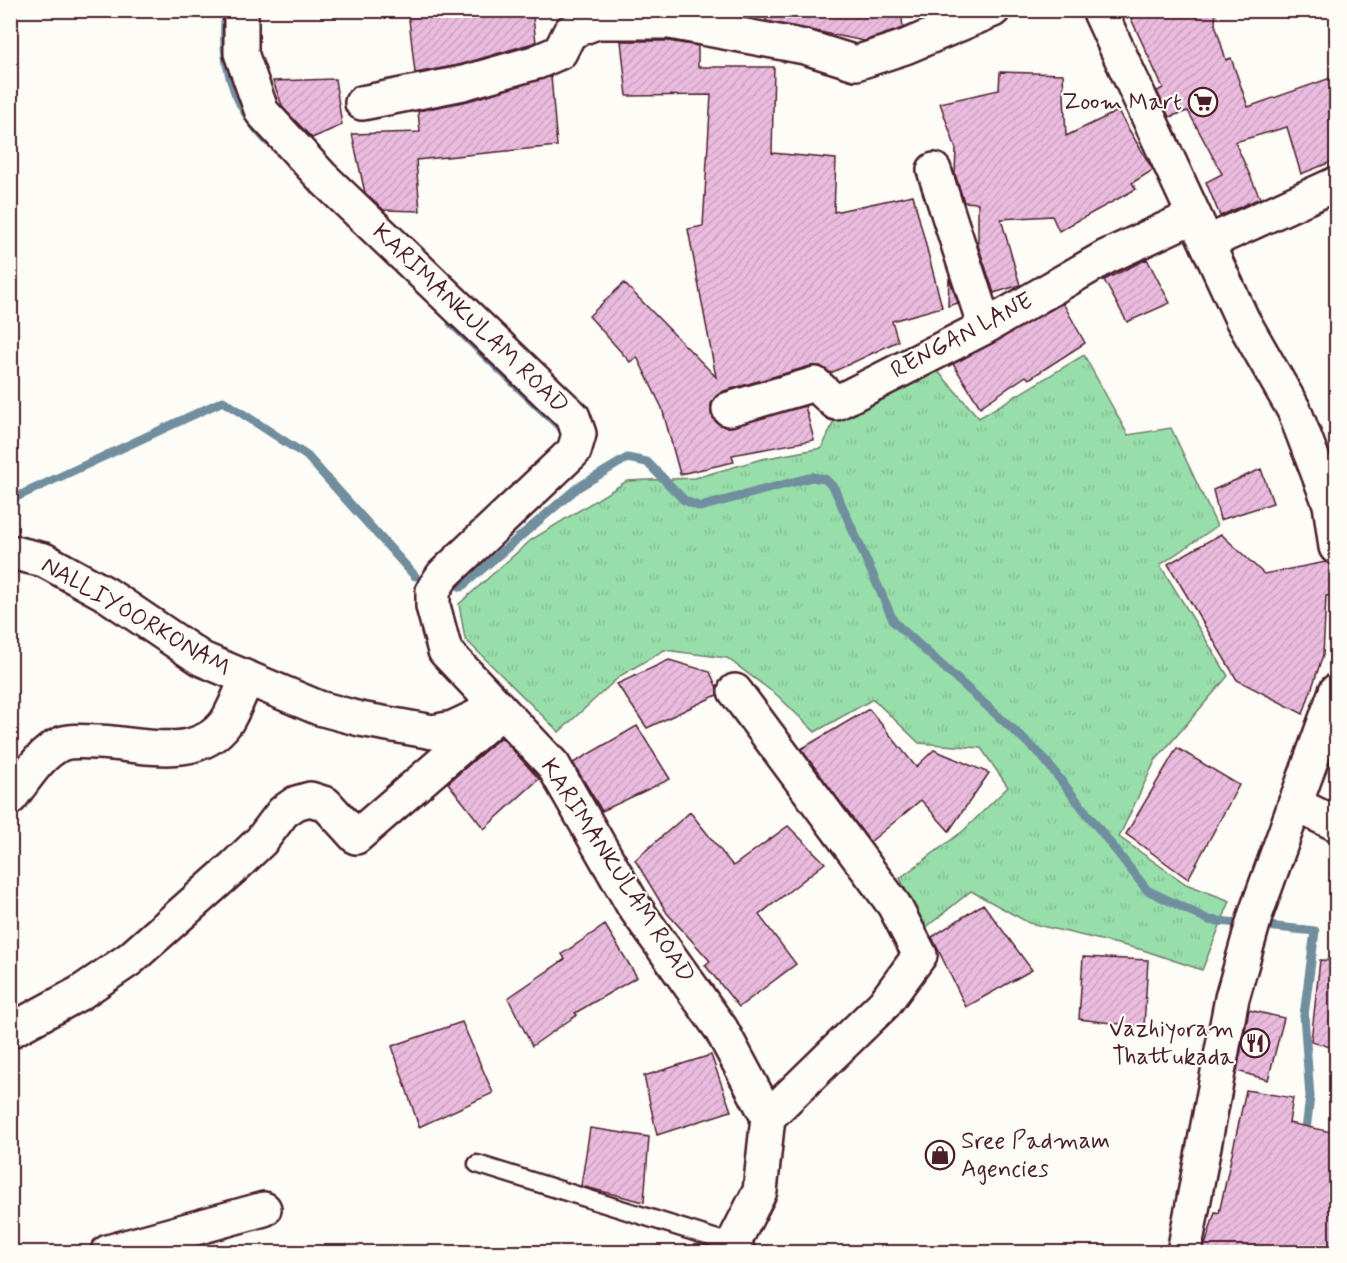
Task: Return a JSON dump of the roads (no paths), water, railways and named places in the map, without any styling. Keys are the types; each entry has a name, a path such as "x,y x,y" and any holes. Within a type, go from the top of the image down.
{"street":[{"name":"KARIMANKULAM ROAD","path":"241,10 241,53 262,112 322,177 573,417 579,434 574,451 443,575 433,590 433,606 445,651 553,765 633,906 721,1029 768,1117"},
{"path":"362,103 463,84 537,62 560,52 570,32 597,22 670,22 724,30 805,47 856,63 905,47 993,10"},
{"path":"1099,10 1242,319 1294,410 1330,504 1336,547"},
{"path":"934,170 985,327"},
{"name":"RENGAN LANE","path":"729,409 815,384 836,403 985,327 1106,257 1201,230 1336,184"},
{"name":"NALLIYOORKONAM","path":"10,552 44,560 106,594 202,659 319,708 370,721 433,732 453,728 484,713 502,711"},
{"path":"10,798 40,759 62,744 117,742 144,748 196,745 226,722 247,679"},
{"path":"728,1250 760,1191 768,1117 885,1004 920,955 894,905 735,691"},
{"path":"1184,1252 1232,998 1252,926 1336,691"},
{"path":"10,1031 80,993 130,959 235,866 261,841 283,812 296,803 310,799 326,804 356,837 502,711"},
{"path":"1295,804 1336,824"},
{"path":"108,1252 264,1209"}],"lane":[{"path":"477,1164 728,1250"}],"waterway":[{"path":"225,22 226,56 233,87 247,116 268,142"},
{"path":"451,323 562,429"},
{"path":"10,500 223,401 307,456 415,576"},
{"path":"461,587 577,488 627,458 647,462 684,500 700,507 812,477 825,479 834,488 894,622 1041,755 1147,890 1209,920 1315,931 1304,1015 1310,1097 1305,1138"}],"place":[{"name":"Zoom Mart","path":"1203,102"},
{"name":"Vazhiyoram Thattukada","path":"1255,1043"},
{"name":"Sree Padmam Agencies","path":"940,1155"}]}
